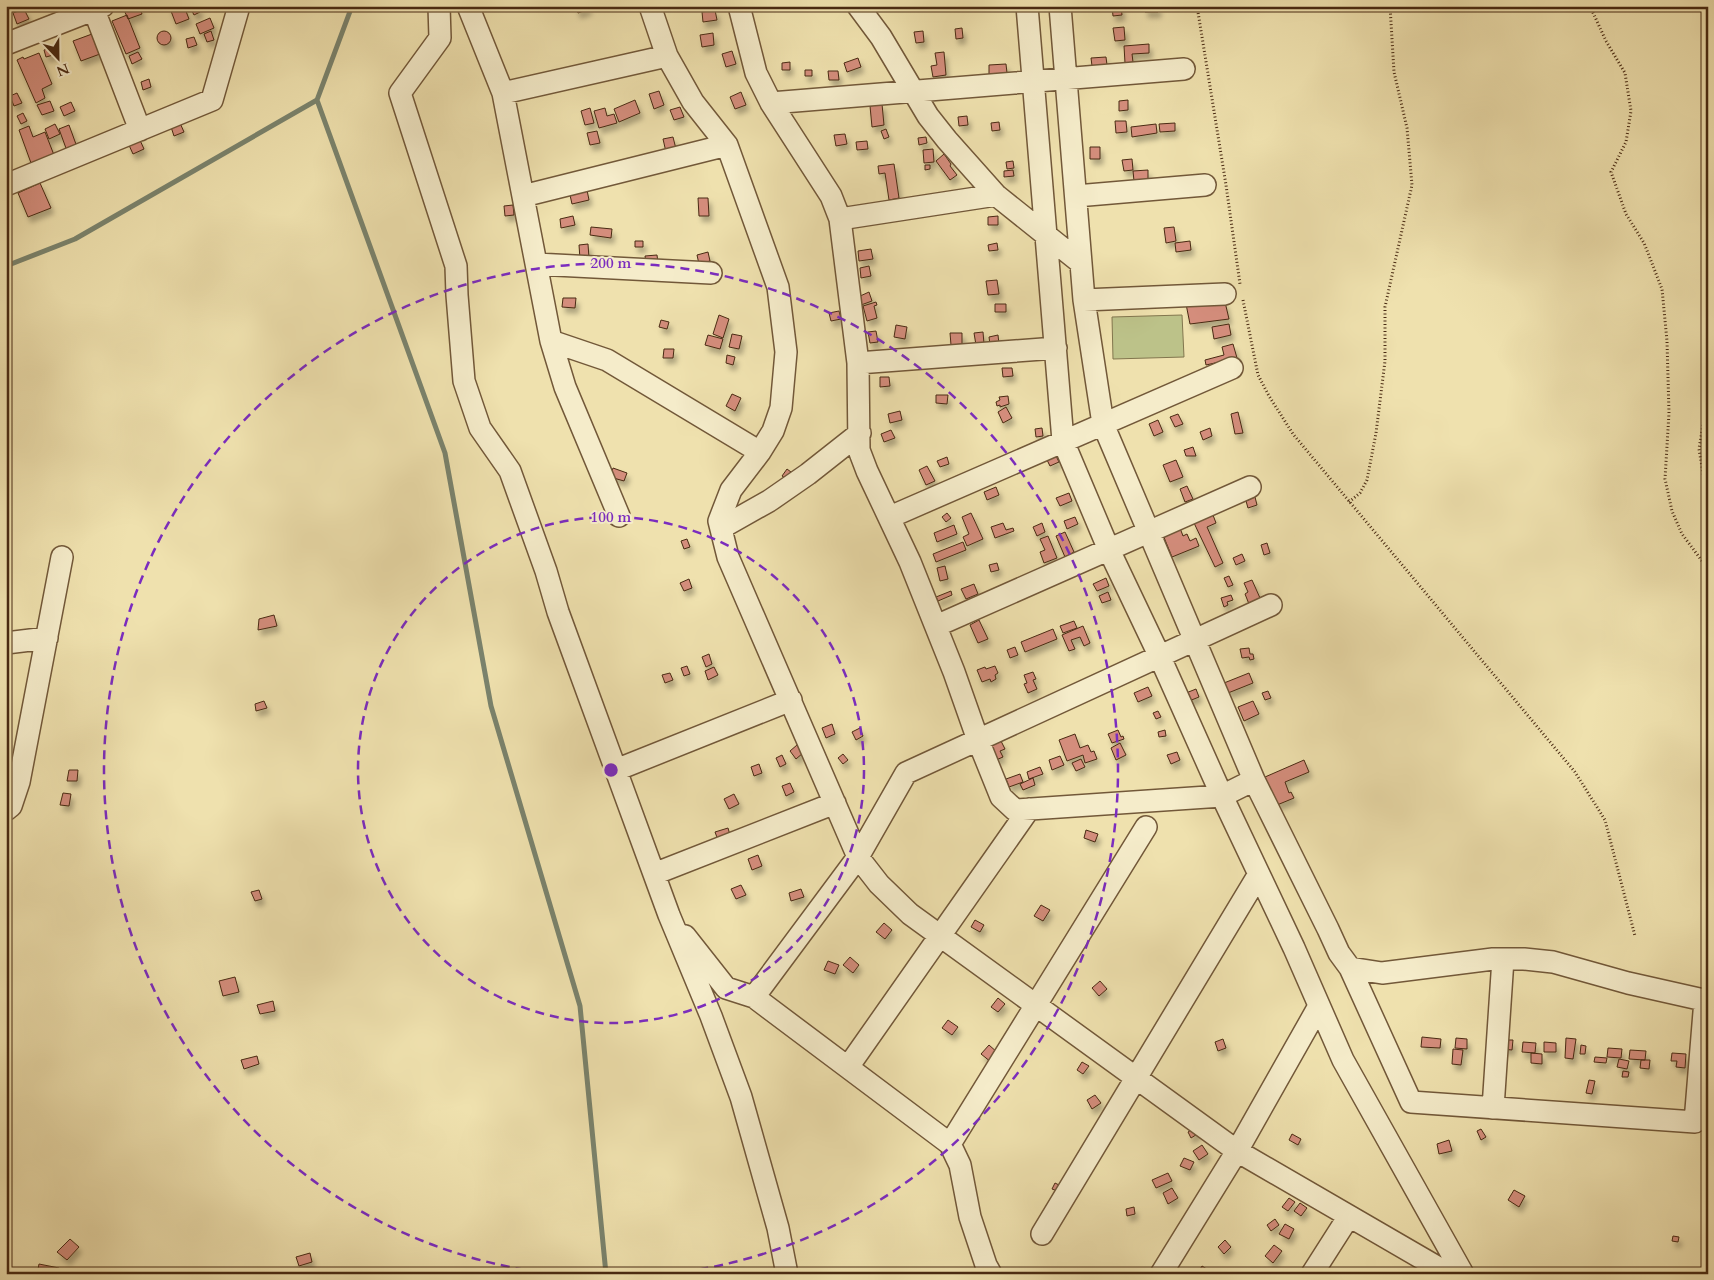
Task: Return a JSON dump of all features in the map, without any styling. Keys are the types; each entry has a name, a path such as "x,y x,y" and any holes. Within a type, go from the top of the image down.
{"street":[{"path":"6,184 212,100 239,6"},
{"path":"439,6 440,38 400,93 456,266 456,295 464,381 480,428 510,472 546,571 558,612 669,915 711,1016 741,1097 778,1228 787,1274"},
{"path":"650,6 667,56 693,102 726,145 778,287 786,352 780,408 773,430 760,452 731,490 719,521 728,557 858,857 880,884 910,914 1237,1151 1450,1273"},
{"path":"739,6 756,73 771,103 831,196 840,219 858,364 860,450 867,471 890,517 936,626 1000,797 1015,810 1222,796 1254,780"},
{"path":"858,6 881,37 928,116 996,195 1081,263"},
{"path":"1027,6 1063,441 1109,550 1159,655 1343,1060 1450,1273"},
{"path":"1060,6 1084,300 1103,424 1254,780 1339,953 1350,968 1412,1102 1694,1122 1706,1001 1553,962 1503,960 1450,964 1382,973 1350,968"},
{"path":"470,7 503,93 551,341 565,387 619,516"},
{"path":"6,44 98,8 140,130"},
{"path":"503,93 667,56"},
{"path":"771,103 1184,69"},
{"path":"523,196 726,145"},
{"path":"1076,196 1205,185"},
{"path":"840,219 996,195"},
{"path":"536,264 711,273"},
{"path":"1084,300 1225,294"},
{"path":"551,341 607,360 760,452"},
{"path":"858,364 1056,348"},
{"path":"890,517 1232,368"},
{"path":"721,528 785,490 860,433"},
{"path":"936,626 1250,487"},
{"path":"6,810 11,806 19,782 62,557"},
{"path":"754,998 858,857 906,774 1159,655 1271,605"},
{"path":"6,643 47,638"},
{"path":"616,770 791,700"},
{"path":"654,874 835,803"},
{"path":"848,1067 1029,809"},
{"path":"950,1144 1146,827"},
{"path":"1042,1234 1259,874"},
{"path":"669,915 726,988 754,998 950,1144 960,1165 970,1217 986,1265 991,1274"},
{"path":"1493,1108 1503,960"},
{"path":"1161,1274 1237,1151 1319,1006"},
{"path":"1312,1274 1348,1216"}],"path":[{"path":"1197,6 1242,292 1258,375 1292,434 1575,772 1605,820 1635,936"},
{"path":"1349,502 1360,493 1367,480 1376,433 1385,361 1385,307 1412,185 1407,128 1394,72 1390,6"},
{"path":"1590,6 1606,41 1625,73 1631,111 1626,142 1611,172 1626,214 1644,243 1662,289 1667,341 1668,404 1665,479 1672,511 1682,534 1708,569"},
{"path":"1708,394 1699,449 1708,503"}],"green space":[{"path":"1182,315 1184,357 1113,359 1112,317"}],"building":[{"path":"133,6 139,6 142,14 128,19 124,10"},
{"path":"169,6 184,6 189,19 176,24"},
{"path":"198,6 200,12 194,15 190,7"},
{"path":"575,6 588,6 589,9 578,13"},
{"path":"1112,6 1121,6 1122,15 1113,16"},
{"path":"1145,6 1158,6 1158,12 1145,12"},
{"path":"24,9 29,19 17,24 13,13"},
{"path":"715,10 717,20 703,22 702,12"},
{"path":"127,15 140,48 126,54 112,21"},
{"path":"210,18 214,28 200,34 196,24"},
{"path":"1124,27 1125,40 1115,41 1113,28"},
{"path":"962,28 963,38 956,39 955,29"},
{"path":"164,31 169,33 171,38 169,43 164,45 159,43 157,38 159,33"},
{"path":"211,31 214,40 207,42 204,34"},
{"path":"923,31 924,42 916,43 914,32"},
{"path":"713,33 714,45 702,47 700,35"},
{"path":"92,34 100,54 81,61 73,41"},
{"path":"194,37 197,45 188,48 186,39"},
{"path":"1149,44 1149,53 1132,54 1133,62 1125,63 1124,46"},
{"path":"55,47 57,54 46,57 44,50"},
{"path":"732,51 736,64 726,67 722,54"},
{"path":"138,52 142,59 132,64 129,56"},
{"path":"944,52 946,75 933,77 931,66 937,65 935,53"},
{"path":"39,53 52,84 42,89 45,98 36,103 17,60"},
{"path":"1106,57 1107,65 1092,66 1091,58"},
{"path":"858,58 861,67 847,72 844,63"},
{"path":"790,62 790,70 782,70 782,63"},
{"path":"1006,64 1007,73 989,74 989,65"},
{"path":"805,70 812,70 812,76 805,76"},
{"path":"828,71 838,71 839,80 829,80"},
{"path":"149,79 151,87 143,90 141,82"},
{"path":"659,91 664,105 654,109 649,94"},
{"path":"741,92 746,105 735,109 730,97"},
{"path":"17,93 22,103 14,106 10,96"},
{"path":"635,100 640,113 619,122 614,109"},
{"path":"1128,100 1128,110 1119,111 1119,101"},
{"path":"50,101 54,111 42,115 37,105"},
{"path":"71,102 75,111 64,116 60,107"},
{"path":"882,104 884,125 872,127 870,106"},
{"path":"680,107 684,117 674,120 670,110"},
{"path":"590,108 594,123 585,125 581,111"},
{"path":"605,108 607,116 614,114 617,123 599,128 594,111"},
{"path":"23,113 27,121 21,124 17,116"},
{"path":"967,116 968,125 959,126 958,117"},
{"path":"1115,121 1126,121 1127,132 1116,133"},
{"path":"999,122 1000,130 992,131 991,123"},
{"path":"180,123 184,132 174,136 171,127"},
{"path":"1175,123 1175,131 1160,132 1159,124"},
{"path":"55,124 60,134 49,139 45,129"},
{"path":"1156,124 1157,133 1132,137 1131,127"},
{"path":"69,125 77,147 67,151 59,129"},
{"path":"29,126 33,137 45,132 54,155 31,163 19,130"},
{"path":"886,129 889,137 884,139 881,131"},
{"path":"597,131 600,143 590,145 587,133"},
{"path":"845,134 847,144 836,146 834,135"},
{"path":"673,137 676,149 666,152 663,139"},
{"path":"926,137 927,143 919,145 918,138"},
{"path":"139,138 144,149 133,154 128,143"},
{"path":"867,141 868,149 857,150 856,142"},
{"path":"1090,147 1100,147 1100,159 1090,159"},
{"path":"933,149 934,162 924,163 923,150"},
{"path":"944,154 957,175 950,180 936,161"},
{"path":"1132,159 1133,170 1124,171 1122,160"},
{"path":"1013,161 1014,168 1007,169 1006,162"},
{"path":"894,164 899,198 889,200 885,173 879,174 878,166"},
{"path":"925,165 930,165 930,169 925,170"},
{"path":"1013,170 1014,176 1004,177 1004,171"},
{"path":"1148,170 1148,179 1134,181 1133,171"},
{"path":"40,183 51,208 28,217 18,193"},
{"path":"587,190 589,200 572,204 570,195"},
{"path":"698,198 708,198 709,216 699,216"},
{"path":"513,205 514,215 505,216 504,206"},
{"path":"573,216 575,225 561,228 560,219"},
{"path":"998,216 998,225 988,225 988,217"},
{"path":"591,227 612,229 611,238 590,235"},
{"path":"1174,227 1176,241 1166,243 1164,228"},
{"path":"635,241 643,241 643,247 635,247"},
{"path":"1190,241 1191,250 1176,252 1175,243"},
{"path":"997,243 998,250 989,251 988,245"},
{"path":"588,244 589,258 580,259 579,245"},
{"path":"871,249 873,259 859,261 858,251"},
{"path":"708,252 710,261 699,264 697,255"},
{"path":"657,255 658,263 646,264 645,256"},
{"path":"869,266 871,276 861,278 860,268"},
{"path":"997,280 999,294 988,295 986,281"},
{"path":"869,292 872,301 861,305 858,297"},
{"path":"563,298 576,298 575,308 562,307"},
{"path":"876,302 877,305 874,306 877,318 867,321 863,306"},
{"path":"1225,302 1229,319 1190,324 1186,304"},
{"path":"995,304 1006,304 1006,312 995,312"},
{"path":"839,311 841,319 831,321 829,313"},
{"path":"719,315 729,319 723,338 713,334"},
{"path":"661,320 669,322 667,329 659,327"},
{"path":"1229,324 1231,335 1214,339 1212,327"},
{"path":"896,325 907,327 905,339 894,337"},
{"path":"876,331 878,342 870,343 868,332"},
{"path":"983,332 984,344 976,345 974,333"},
{"path":"950,333 962,333 962,344 951,345"},
{"path":"732,334 742,336 739,349 729,347"},
{"path":"708,335 723,339 720,349 705,345"},
{"path":"998,335 999,344 990,345 989,337"},
{"path":"1233,344 1237,358 1206,365 1205,360 1224,355 1222,347"},
{"path":"664,349 674,349 673,358 663,358"},
{"path":"727,355 735,357 733,365 726,363"},
{"path":"1002,368 1012,368 1013,376 1003,377"},
{"path":"880,377 889,377 890,386 880,387"},
{"path":"732,394 741,398 735,411 726,406"},
{"path":"936,395 948,395 947,404 936,403"},
{"path":"1008,396 1009,404 997,406 996,402 1000,400 999,397"},
{"path":"1006,407 1012,418 1003,423 998,412"},
{"path":"900,411 902,420 890,423 888,414"},
{"path":"1238,412 1243,433 1235,434 1231,414"},
{"path":"1178,414 1183,424 1175,427 1170,417"},
{"path":"1158,420 1163,432 1154,436 1149,424"},
{"path":"1042,428 1043,436 1036,437 1035,429"},
{"path":"1210,428 1212,436 1203,440 1200,432"},
{"path":"891,430 895,438 884,442 881,434"},
{"path":"1193,447 1196,456 1186,456 1184,450"},
{"path":"1056,456 1059,462 1050,466 1047,460"},
{"path":"947,457 949,464 940,467 937,461"},
{"path":"1176,460 1183,477 1170,482 1163,465"},
{"path":"927,466 935,481 926,485 919,470"},
{"path":"613,468 627,473 624,481 610,477"},
{"path":"787,469 795,475 791,482 782,476"},
{"path":"1187,486 1193,499 1185,502 1180,489"},
{"path":"996,487 999,495 987,500 984,492"},
{"path":"1069,493 1072,501 1060,506 1056,498"},
{"path":"1255,497 1257,505 1248,508 1246,501"},
{"path":"947,513 951,518 946,522 942,517"},
{"path":"971,513 983,539 967,546 963,537 969,534 962,517"},
{"path":"1213,515 1216,523 1207,527 1223,563 1215,567 1194,523"},
{"path":"1075,517 1078,524 1067,529 1064,521"},
{"path":"1003,523 1006,530 1013,528 1014,531 995,538 991,527"},
{"path":"1042,523 1045,532 1037,536 1033,527"},
{"path":"954,525 957,534 937,542 934,533"},
{"path":"1180,528 1183,536 1187,534 1190,541 1196,538 1199,546 1172,557 1163,535"},
{"path":"1065,532 1074,552 1065,557 1056,536"},
{"path":"1048,536 1057,558 1044,563 1040,552 1045,550 1040,539"},
{"path":"687,539 690,547 684,549 681,541"},
{"path":"963,542 966,550 936,562 933,554"},
{"path":"1267,543 1270,553 1264,555 1261,545"},
{"path":"1242,554 1245,561 1236,565 1233,558"},
{"path":"997,563 999,570 991,572 989,565"},
{"path":"945,566 948,579 940,581 937,568"},
{"path":"1229,576 1233,585 1228,587 1224,578"},
{"path":"1106,578 1109,586 1097,591 1093,584"},
{"path":"689,579 692,588 684,591 680,583"},
{"path":"1252,580 1260,598 1249,604 1245,594 1248,592 1244,583"},
{"path":"974,584 978,594 966,599 961,589"},
{"path":"951,591 952,595 938,601 936,597"},
{"path":"1108,592 1111,600 1102,603 1099,596"},
{"path":"1231,595 1233,600 1227,602 1228,605 1224,607 1221,598"},
{"path":"274,615 277,626 258,630 259,619"},
{"path":"979,620 988,639 978,643 970,625"},
{"path":"1074,621 1077,628 1063,633 1060,626"},
{"path":"1083,626 1090,643 1084,646 1080,637 1071,640 1075,649 1069,651 1062,635"},
{"path":"1053,629 1057,639 1025,652 1021,642"},
{"path":"1015,647 1018,655 1010,658 1007,650"},
{"path":"1249,648 1250,654 1253,654 1254,659 1250,660 1249,657 1242,658 1240,649"},
{"path":"709,654 712,664 706,667 702,657"},
{"path":"687,666 690,674 684,676 681,668"},
{"path":"995,666 998,673 995,675 996,679 991,682 990,679 982,682 977,670"},
{"path":"714,667 718,675 708,680 705,671"},
{"path":"1033,672 1036,679 1033,680 1037,689 1028,693 1024,684 1027,683 1024,675"},
{"path":"670,673 673,680 665,683 662,675"},
{"path":"1249,673 1253,683 1228,693 1224,683"},
{"path":"1148,687 1152,696 1138,702 1134,693"},
{"path":"1196,689 1199,697 1189,701 1186,693"},
{"path":"1268,691 1271,698 1265,700 1262,693"},
{"path":"264,701 267,708 256,711 255,704"},
{"path":"1253,701 1259,714 1244,721 1238,707"},
{"path":"1158,711 1161,717 1156,719 1153,713"},
{"path":"832,724 835,734 826,738 822,728"},
{"path":"860,728 863,736 856,740 852,732"},
{"path":"1118,730 1124,739 1112,743 1108,734"},
{"path":"1165,730 1166,736 1159,737 1158,732"},
{"path":"1075,734 1080,748 1088,745 1091,752 1094,751 1097,759 1085,763 1083,755 1067,761 1059,740"},
{"path":"1001,741 1005,749 1000,751 1003,757 996,760 989,747"},
{"path":"1120,743 1126,755 1116,760 1111,748"},
{"path":"797,745 803,753 796,759 790,751"},
{"path":"1177,752 1180,760 1171,764 1167,755"},
{"path":"843,754 848,760 843,764 838,758"},
{"path":"782,755 786,764 780,767 776,758"},
{"path":"1060,756 1064,765 1052,770 1049,760"},
{"path":"1081,759 1085,767 1076,771 1072,763"},
{"path":"1304,760 1309,772 1285,782 1289,793 1291,792 1294,798 1277,805 1265,777"},
{"path":"759,764 762,773 754,776 751,767"},
{"path":"1040,767 1043,774 1029,779 1027,772"},
{"path":"69,770 78,770 77,781 67,781"},
{"path":"1020,774 1023,782 1009,787 1006,779"},
{"path":"1033,778 1035,785 1023,790 1020,784"},
{"path":"790,783 794,792 786,796 782,786"},
{"path":"63,793 71,794 69,806 60,805"},
{"path":"734,794 739,804 729,809 724,799"},
{"path":"728,828 730,835 718,840 715,832"},
{"path":"1086,830 1098,834 1095,842 1084,838"},
{"path":"758,855 762,866 752,870 748,859"},
{"path":"741,885 746,895 736,899 731,889"},
{"path":"801,889 804,897 791,901 789,893"},
{"path":"259,890 262,899 255,901 251,892"},
{"path":"1041,905 1050,910 1043,921 1034,916"},
{"path":"975,920 984,925 980,932 971,927"},
{"path":"884,923 892,930 885,939 876,932"},
{"path":"850,957 859,965 853,973 843,965"},
{"path":"828,961 839,965 835,974 824,970"},
{"path":"235,977 239,992 223,996 219,981"},
{"path":"1100,981 1107,989 1099,996 1092,988"},
{"path":"998,998 1005,1004 998,1012 991,1007"},
{"path":"273,1001 275,1011 260,1014 257,1005"},
{"path":"948,1020 958,1027 952,1035 942,1028"},
{"path":"1422,1037 1441,1039 1440,1048 1421,1047"},
{"path":"1456,1038 1467,1039 1467,1049 1455,1048"},
{"path":"1566,1038 1576,1039 1573,1059 1565,1058"},
{"path":"1223,1039 1226,1048 1218,1051 1215,1042"},
{"path":"1502,1040 1513,1040 1512,1050 1501,1049"},
{"path":"1523,1042 1536,1043 1535,1053 1522,1052"},
{"path":"1544,1042 1556,1043 1556,1052 1544,1052"},
{"path":"989,1045 998,1053 991,1062 981,1054"},
{"path":"1581,1045 1586,1046 1585,1054 1580,1054"},
{"path":"1608,1048 1622,1049 1621,1058 1607,1057"},
{"path":"1453,1049 1463,1050 1461,1065 1452,1064"},
{"path":"1630,1050 1646,1051 1645,1060 1629,1059"},
{"path":"1531,1053 1542,1054 1542,1064 1531,1063"},
{"path":"1672,1053 1686,1054 1685,1068 1676,1067 1677,1061 1671,1061"},
{"path":"257,1056 259,1064 244,1069 241,1060"},
{"path":"1595,1057 1607,1058 1606,1063 1594,1062"},
{"path":"1619,1059 1629,1061 1627,1069 1617,1067"},
{"path":"1641,1060 1650,1060 1649,1069 1640,1068"},
{"path":"1082,1062 1089,1066 1083,1074 1077,1070"},
{"path":"1623,1071 1629,1072 1628,1077 1622,1077"},
{"path":"1589,1080 1595,1081 1592,1094 1586,1093"},
{"path":"1095,1095 1101,1103 1092,1109 1087,1100"},
{"path":"1196,1127 1199,1133 1191,1138 1188,1132"},
{"path":"1481,1129 1486,1137 1481,1140 1477,1131"},
{"path":"1292,1134 1301,1139 1298,1145 1289,1140"},
{"path":"1449,1140 1452,1151 1439,1154 1437,1144"},
{"path":"1202,1145 1208,1154 1199,1160 1193,1151"},
{"path":"1184,1158 1194,1162 1190,1170 1180,1166"},
{"path":"1168,1173 1172,1181 1156,1188 1152,1180"},
{"path":"1055,1183 1063,1187 1060,1192 1052,1189"},
{"path":"1172,1188 1178,1198 1168,1204 1163,1193"},
{"path":"1514,1190 1525,1196 1519,1207 1508,1200"},
{"path":"1289,1198 1295,1202 1288,1211 1282,1207"},
{"path":"1300,1203 1307,1208 1301,1216 1294,1211"},
{"path":"1134,1207 1135,1214 1127,1216 1126,1209"},
{"path":"1275,1219 1279,1225 1271,1231 1267,1225"},
{"path":"1285,1224 1294,1229 1289,1239 1279,1234"},
{"path":"1673,1236 1679,1237 1678,1242 1672,1241"},
{"path":"70,1239 79,1247 67,1260 57,1252"},
{"path":"1225,1240 1231,1247 1224,1254 1218,1247"},
{"path":"1274,1245 1282,1251 1273,1263 1265,1256"},
{"path":"310,1253 312,1262 299,1266 296,1257"},
{"path":"39,1264 59,1268 58,1274 37,1274"},
{"path":"1202,1266 1210,1271 1208,1274 1197,1274"}],"waterway":[{"path":"352,6 317,100 445,453 491,706 580,1006 606,1274"},
{"path":"6,266 75,239 317,100"}]}
